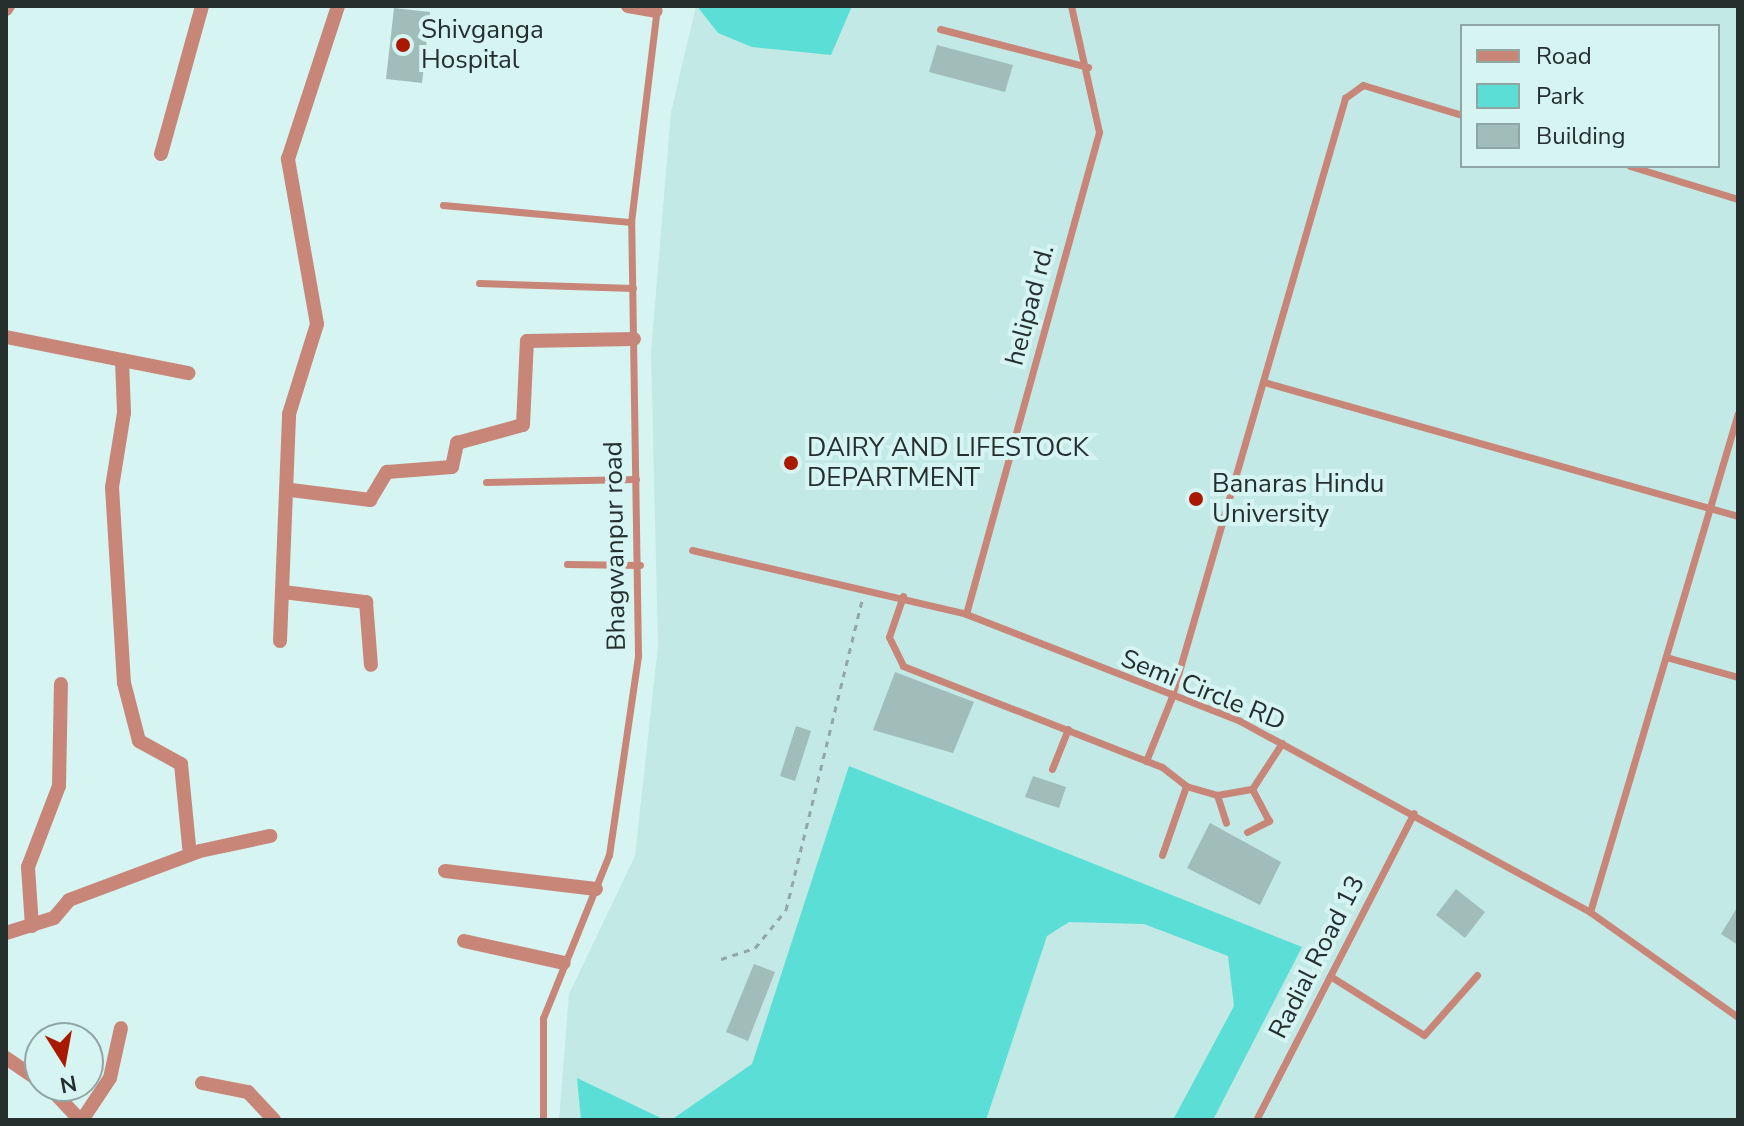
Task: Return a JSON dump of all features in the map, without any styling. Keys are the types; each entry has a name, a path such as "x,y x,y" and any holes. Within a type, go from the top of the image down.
{"street":[{"path":"161,154 202,6"},
{"path":"280,641 291,490 291,394 317,324 288,159 338,6"},
{"path":"628,6 657,8"},
{"path":"6,337 188,373"},
{"path":"291,490 370,500 387,472 452,467 457,443 502,436 523,425 527,341 634,339"},
{"path":"122,360 124,413 112,487 124,683 139,741 181,764 190,855"},
{"path":"283,592 366,602 371,665"},
{"path":"32,926 28,867 59,786 61,684"},
{"path":"6,933 54,918 69,900 190,855 270,836"},
{"path":"445,871 596,889"},
{"path":"464,941 564,963"},
{"path":"64,1102 81,1120 110,1078 121,1028"},
{"path":"6,1058 24,1070"},
{"path":"202,1083 248,1092 274,1120"}],"lane":[{"name":"helipad rd.","path":"966,614 1099,132 1088,67 1071,6"},
{"name":"Bhagwanpur road","path":"543,1120 543,1018 609,855 638,655 640,565 631,222 657,8"},
{"path":"940,29 1088,67"},
{"path":"1146,761 1171,699 1345,98 1363,85 1460,114"},
{"path":"1637,168 1738,199"},
{"path":"443,205 631,222"},
{"path":"479,283 633,288"},
{"path":"1264,382 1738,516"},
{"path":"1590,912 1738,413"},
{"path":"486,482 636,479"},
{"name":"Semi Circle RD","path":"692,550 866,587 966,614 1282,743 1590,912 1738,1017"},
{"path":"567,564 640,565"},
{"path":"903,596 889,637 903,666 1146,761 1186,786 1217,795 1252,789 1282,743"},
{"path":"1666,657 1738,677"},
{"path":"1052,769 1068,729"},
{"path":"1162,855 1186,786"},
{"path":"1247,832 1269,821 1252,789"},
{"path":"1217,795 1226,823"},
{"name":"Radial Road 13","path":"1256,1120 1414,813"},
{"path":"1330,976 1424,1035 1477,975"}],"path":[{"path":"721,959 755,948 786,910 866,587"}],"shaded area":[{"name":"Banaras Hindu University","path":"696,6 1738,6 1738,1120 559,1120 569,994 635,856 658,646 651,352 671,112"}],"green space":[{"path":"697,6 852,6 831,55 752,47 718,33"},
{"path":"849,766 1302,947 1213,1120 1173,1120 1234,1006 1228,956 1144,924 1069,922 1047,936 986,1120 671,1120 752,1064"},
{"path":"577,1078 665,1120 581,1120"}],"building":[{"path":"394,8 430,12 422,83 386,79"},
{"path":"937,45 1013,65 1005,92 929,72"},
{"path":"895,672 974,702 953,753 873,730"},
{"path":"796,726 811,731 795,781 780,776"},
{"path":"1033,776 1066,787 1059,808 1025,797"},
{"path":"1210,823 1281,862 1260,905 1187,868"},
{"path":"1456,889 1485,912 1465,938 1436,915"},
{"path":"1738,906 1738,945 1721,934"},
{"path":"754,964 775,972 748,1041 726,1032"}],"place":[{"name":"Shivganga Hospital","path":"403,45"},
{"name":"DAIRY AND LIFESTOCK DEPARTMENT","path":"791,463"},
{"name":"Banaras Hindu University","path":"1196,499"}]}
